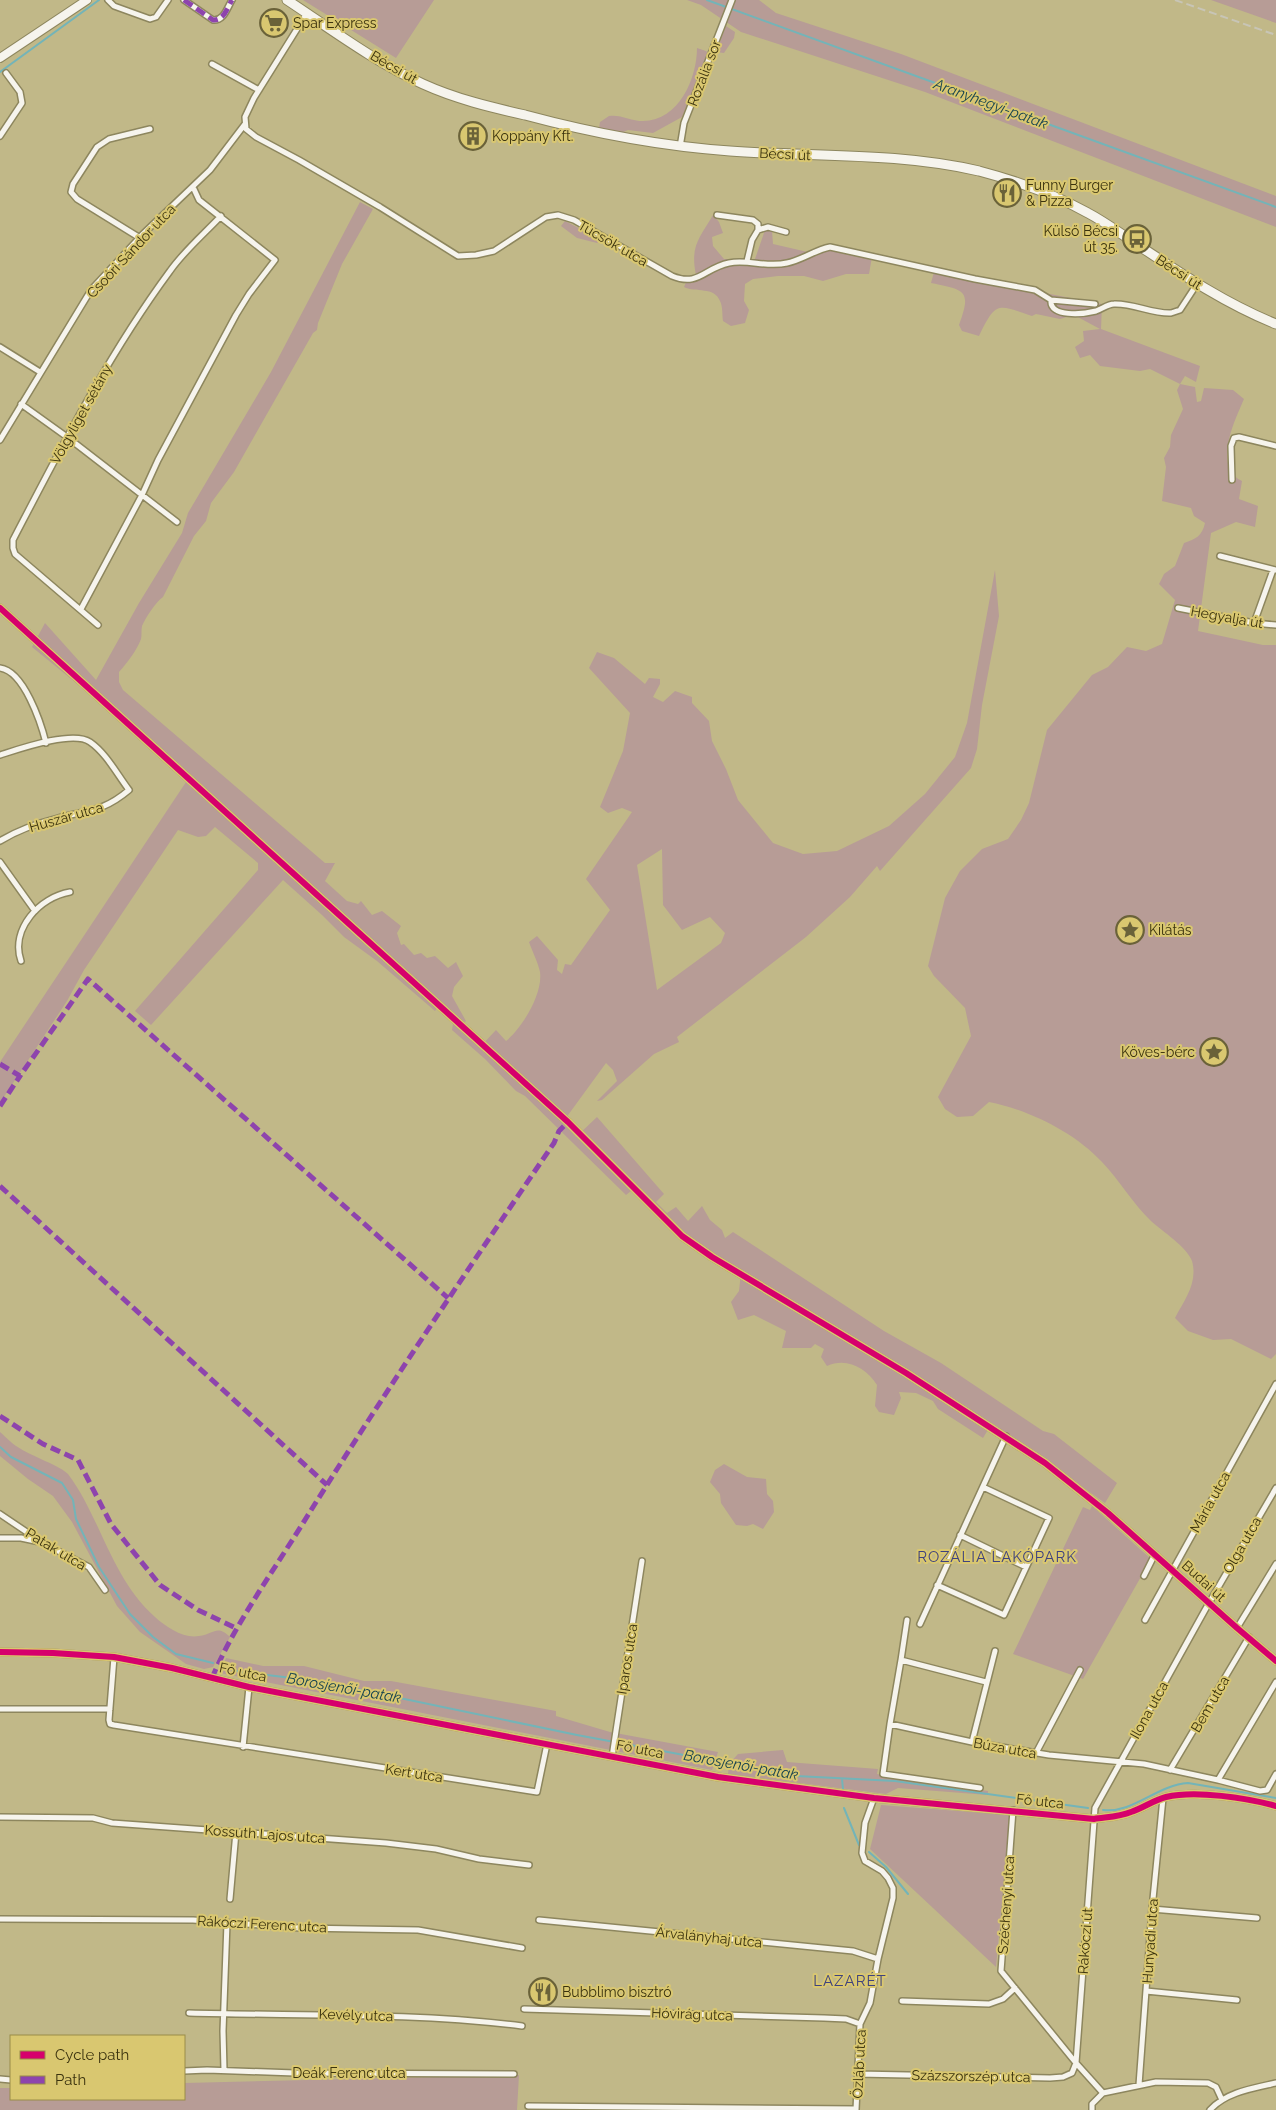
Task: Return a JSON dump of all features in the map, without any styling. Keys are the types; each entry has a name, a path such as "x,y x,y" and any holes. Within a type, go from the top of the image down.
{"main road":[{"path":"0,58 87,0"},
{"name":"Bécsi út","path":"287,0 406,75 461,99 582,130 680,146 729,151 900,159 937,164 979,172 1051,195 1091,214 1232,305 1276,324"}],"street":[{"path":"108,0 114,6 150,19 156,17 168,0"},
{"path":"184,0 213,20 217,20 222,18 232,0"},
{"name":"Rozália sor","path":"680,146 684,122 732,1"},
{"path":"245,124 245,117 259,90 307,13"},
{"path":"212,64 259,90"},
{"path":"0,136 22,103 20,92 6,73"},
{"name":"Csoóri Sándor utca","path":"0,440 91,290 140,238 210,170 245,124"},
{"name":"Tücsök utca","path":"245,124 246,129 251,134 380,207 458,256 476,256 494,251 546,217 558,215 574,220 683,281 691,281 726,263 747,261 778,265 830,247 975,279 1035,290 1051,300 1096,304"},
{"path":"140,238 77,199 71,192 73,184 97,147 110,138 150,129"},
{"path":"81,610 142,495 158,460 236,315 249,294 275,260 199,200 193,187"},
{"path":"717,215 753,220 758,224 758,230 752,240 747,261"},
{"name":"Völgyliget sétány","path":"98,625 15,554 12,548 13,540 67,437 115,353 170,270 221,216"},
{"path":"758,230 768,227 786,232"},
{"name":"Tücsök utca","path":"1051,300 1050,306 1053,310 1060,313 1094,311 1113,304 1168,313 1179,311 1197,284"},
{"path":"0,347 40,372"},
{"path":"21,404 177,522"},
{"path":"1232,480 1231,446 1234,438 1239,437 1276,446"},
{"path":"1220,556 1275,570 1254,623"},
{"name":"Budai út","path":"0,608 568,1122 682,1236 712,1257 906,1373 1045,1463 1115,1519 1237,1628 1276,1659"},
{"name":"Hegyalja út","path":"1178,608 1254,623 1276,625"},
{"path":"0,668 8,671 30,697 39,717 46,742 0,755"},
{"name":"Huszár utca","path":"0,841 41,822 102,808 129,790 108,761 91,742 85,739 72,738 46,742"},
{"path":"0,862 35,911"},
{"path":"21,961 18,952 21,928 35,911 56,894 70,892"},
{"name":"Mária utca","path":"1145,1620 1276,1384"},
{"path":"920,1624 1006,1436"},
{"path":"937,1586 1004,1616 1049,1518 983,1487"},
{"name":"Olga utca","path":"1209,1603 1276,1488"},
{"name":"Patak utca","path":"0,1514 42,1543 89,1567 105,1590"},
{"path":"960,1535 1026,1567"},
{"path":"0,1538 21,1538 42,1543"},
{"path":"1144,1576 1155,1554"},
{"name":"Iparos utca","path":"612,1757 642,1561"},
{"path":"1237,1628 1276,1564"},
{"name":"Ilona utca","path":"1094,1819 1095,1808 1100,1796 1209,1603"},
{"path":"907,1620 883,1774 980,1788"},
{"name":"Bem utca","path":"1170,1770 1249,1637"},
{"path":"972,1742 995,1651"},
{"name":"Fő utca","path":"0,1652 53,1652 114,1657 172,1668 249,1687 718,1777 874,1798 1094,1819 1125,1814 1163,1798 1195,1793 1276,1806"},
{"path":"0,1709 110,1709 114,1657"},
{"path":"901,1660 986,1682"},
{"path":"1036,1753 1080,1670"},
{"path":"1218,1780 1276,1682"},
{"path":"243,1747 249,1687"},
{"name":"Kert utca","path":"110,1709 110,1724 114,1725 243,1747 537,1792 547,1744"},
{"name":"Búza utca","path":"890,1724 972,1742 1036,1753 1144,1764 1260,1791 1266,1790 1276,1774"},
{"name":"Őzláb utca","path":"856,2109 860,2024 870,2003 878,1959 893,1898 893,1888 888,1878 882,1871 865,1861 862,1853 865,1823 874,1798"},
{"name":"Hunyadi utca","path":"1138,2085 1163,1798"},
{"name":"Széchenyi utca","path":"1013,1810 1001,1971 1103,2093"},
{"name":"Kossuth Lajos utca","path":"0,1817 93,1818 112,1823 416,1847 436,1849 479,1859 529,1865"},
{"name":"Rákóczi út","path":"1076,2063 1094,1819"},
{"path":"230,1899 236,1832"},
{"path":"1152,1909 1257,1918"},
{"name":"Rákóczi Ferenc utca","path":"0,1919 193,1920 300,1928 418,1930 522,1948"},
{"name":"Árvalányhaj utca","path":"539,1920 853,1951 878,1959"},
{"path":"224,2070 227,1923"},
{"path":"902,2001 989,2004 1003,1999 1015,1988"},
{"path":"1146,1991 1237,2000"},
{"name":"Hóvirág utca","path":"524,2009 824,2018 846,2019 860,2024"},
{"name":"Kevély utca","path":"189,2013 365,2015 479,2020 522,2026"},
{"name":"Százszorszép utca","path":"858,2074 1050,2078 1063,2077 1072,2073 1076,2063"},
{"name":"Deák Ferenc utca","path":"185,2071 514,2074"},
{"path":"1092,2110 1092,2104 1103,2093 1156,2082 1208,2082 1216,2087 1222,2100"},
{"path":"1210,2110 1222,2100 1276,2082"},
{"path":"528,2106 856,2109"}],"shaded area":[{"path":"303,0 434,0 396,58"},
{"path":"687,0 759,0 776,13 901,54 1276,196 1276,227 925,92 741,32 701,5"},
{"path":"1211,0 1276,0 1276,23"},
{"path":"726,26 735,32 734,38 724,53 716,52"},
{"path":"697,48 708,53 682,117 653,133 628,130 621,133 599,128 600,122 609,116 643,121 656,119 667,114 684,96 694,72"},
{"path":"360,202 373,209 342,264 318,323 317,330 313,333 234,472 211,503 206,521 194,536 163,597 154,606 142,626 139,643 132,656 119,672 119,682 123,690 325,863 335,863 325,881 347,901 358,904 361,901 372,915 382,911 401,926 397,933 401,945 404,944 414,955 421,953 427,958 435,956 448,968 456,962 463,976 454,987 452,996 466,1021 463,1024 440,1004 435,1011 377,961 344,937 283,880 151,1025 135,1011 258,870 258,863 215,827 206,836 198,837 178,830 84,970 67,1001 0,1103 0,1062 190,776 32,647 45,623 96,680 139,603 182,533 188,513 271,372"},
{"path":"713,215 719,222 723,233 712,237 713,246 724,259 755,259 765,230 772,231 773,244 812,253 823,249 841,250 872,257 869,274 846,274 823,281 804,276 778,276 753,279 745,284 744,301 749,310 745,323 731,326 723,321 722,306 714,293 684,287 687,280 696,275 694,265 695,250"},
{"path":"565,221 598,238 599,242 577,238 561,226"},
{"path":"934,272 1102,304 1101,329 1200,366 1196,382 1185,376 1180,384 1150,369 1140,371 1100,366 1090,355 1080,358 1075,347 1084,341 1083,331 1100,329 1074,315 1060,319 1036,314 1032,316 1011,309 999,308 990,316 979,336 962,331 959,325 965,305 965,298 958,290 931,283"},
{"path":"1180,384 1195,387 1197,402 1201,401 1204,388 1233,390 1244,399 1228,443 1228,465 1233,474 1242,481 1239,499 1258,506 1255,527 1236,522 1211,533 1198,631 1263,645 1276,645 1276,1354 1271,1359 1231,1339 1213,1340 1188,1331 1175,1318 1192,1284 1192,1261 1180,1245 1144,1214 1115,1177 1091,1151 1050,1124 1020,1111 989,1102 973,1116 957,1117 945,1109 938,1097 971,1036 965,1008 934,976 928,966 945,898 960,871 982,849 1008,839 1021,820 1029,803 1047,730 1092,675 1108,667 1127,647 1146,651 1162,644 1175,600 1159,584 1164,574 1175,566 1184,543 1198,536 1204,527 1205,523 1194,516 1191,508 1162,501 1166,467 1164,458 1170,447 1171,435 1183,409 1177,390"},
{"path":"995,570 999,616 982,705 977,749 971,768 880,871 877,866 850,897 806,937 677,1037 679,1042 654,1054 602,1100 597,1101 617,1081 613,1070 606,1063 563,1122 576,1137 597,1117 664,1194 656,1202 667,1213 676,1207 688,1221 702,1206 710,1220 722,1230 725,1238 733,1232 884,1331 941,1363 1043,1431 1054,1434 1117,1483 1105,1503 992,1423 983,1438 938,1409 933,1401 916,1393 899,1392 901,1398 894,1415 879,1412 875,1406 877,1385 862,1369 842,1363 827,1366 821,1357 824,1349 815,1344 811,1348 782,1348 786,1331 754,1315 738,1320 731,1302 739,1291 741,1273 679,1230 636,1187 626,1195 525,1096 516,1091 485,1059 452,1030 453,1024 480,1047 496,1030 506,1041 525,1019 538,990 540,972 529,942 537,936 558,960 557,970 562,974 565,964 571,965 610,910 586,879 632,812 622,808 608,813 600,807 623,751 630,713 589,668 597,652 614,658 645,684 649,678 660,679 660,684 653,697 663,702 675,691 692,697 692,703 709,721 712,741 726,769 738,800 773,843 803,854 837,851 889,826 925,794 955,757 967,723","holes":["662,849 663,905 682,930 710,917 725,933 721,943 657,990 637,865"]},
{"path":"0,1432 25,1452 68,1474 89,1509 127,1584 155,1617 164,1625 187,1636 199,1636 218,1630 230,1637 213,1667 204,1669 186,1664 140,1632 117,1606 72,1522 53,1496 0,1456"},
{"path":"724,1464 747,1477 766,1479 767,1494 773,1501 774,1512 763,1529 753,1524 747,1526 736,1525 721,1503 720,1494 710,1482 715,1470"},
{"path":"1092,1506 1151,1559 1083,1679 1013,1654 1083,1507 1090,1510"},
{"path":"226,1658 263,1666 304,1666 364,1681 391,1681 556,1711 556,1716 610,1732 718,1752 712,1770 220,1673"},
{"path":"783,1750 787,1762 878,1769 877,1774 988,1791 988,1795 898,1788 886,1794 728,1774 729,1764 738,1754"},
{"path":"881,1805 1010,1815 996,1967 870,1849"},
{"path":"519,2075 517,2110 0,2110 0,2088 10,2088 10,2100 185,2100 185,2083"}],"waterway":[{"name":"Borosjenői-patak","path":"0,72 99,0"},
{"name":"Aranyhegyi-patak","path":"707,0 1276,207"},
{"name":"Borosjenői-patak","path":"0,1447 11,1457 62,1483 73,1500 76,1519 99,1567 130,1614 153,1637 176,1654 213,1663"},
{"name":"Borosjenői-patak","path":"221,1666 240,1672 318,1681 577,1735 796,1776 895,1781 1088,1808"},
{"path":"842,1779 843,1789"},
{"name":"Borosjenői-patak","path":"1103,1810 1124,1808 1166,1789 1188,1783 1276,1798"},
{"path":"844,1808 859,1845"},
{"path":"869,1852 886,1867 908,1894"}],"railway":[{"path":"1175,0 1276,35"}],"marked path":[{"path":"184,0 213,20 223,16 232,0"},
{"path":"0,1064 20,1076 88,979 448,1298"},
{"path":"0,1106 20,1076"},
{"path":"212,1678 232,1636 338,1468 429,1328 554,1143 559,1131 568,1122"},
{"path":"0,1186 327,1485"},
{"path":"0,1416 43,1444 78,1460 111,1524 160,1585 198,1610 238,1629"}],"cycle path":[{"path":"0,608 568,1122 682,1236 712,1257 906,1373 1045,1463 1108,1513 1276,1661"},
{"path":"0,1652 114,1657 172,1668 249,1687 718,1777 874,1798 1094,1819 1126,1814 1162,1798 1178,1795 1221,1796 1276,1806"}],"place":[{"name":"Spar Express","path":"274,23"},
{"name":"Koppány Kft.","path":"473,136"},
{"name":"Funny Burger & Pizza","path":"1007,193"},
{"name":"Külső Bécsi út 35.","path":"1137,239"},
{"name":"Kilátás","path":"1130,930"},
{"name":"Köves-bérc","path":"1214,1052"},
{"name":"Bubblimo bisztró","path":"543,1992"}],"district":[{"name":"ROZÁLIA LAKÓPARK","path":"997,1557"},
{"name":"LAZARÉT","path":"850,1981"}]}
